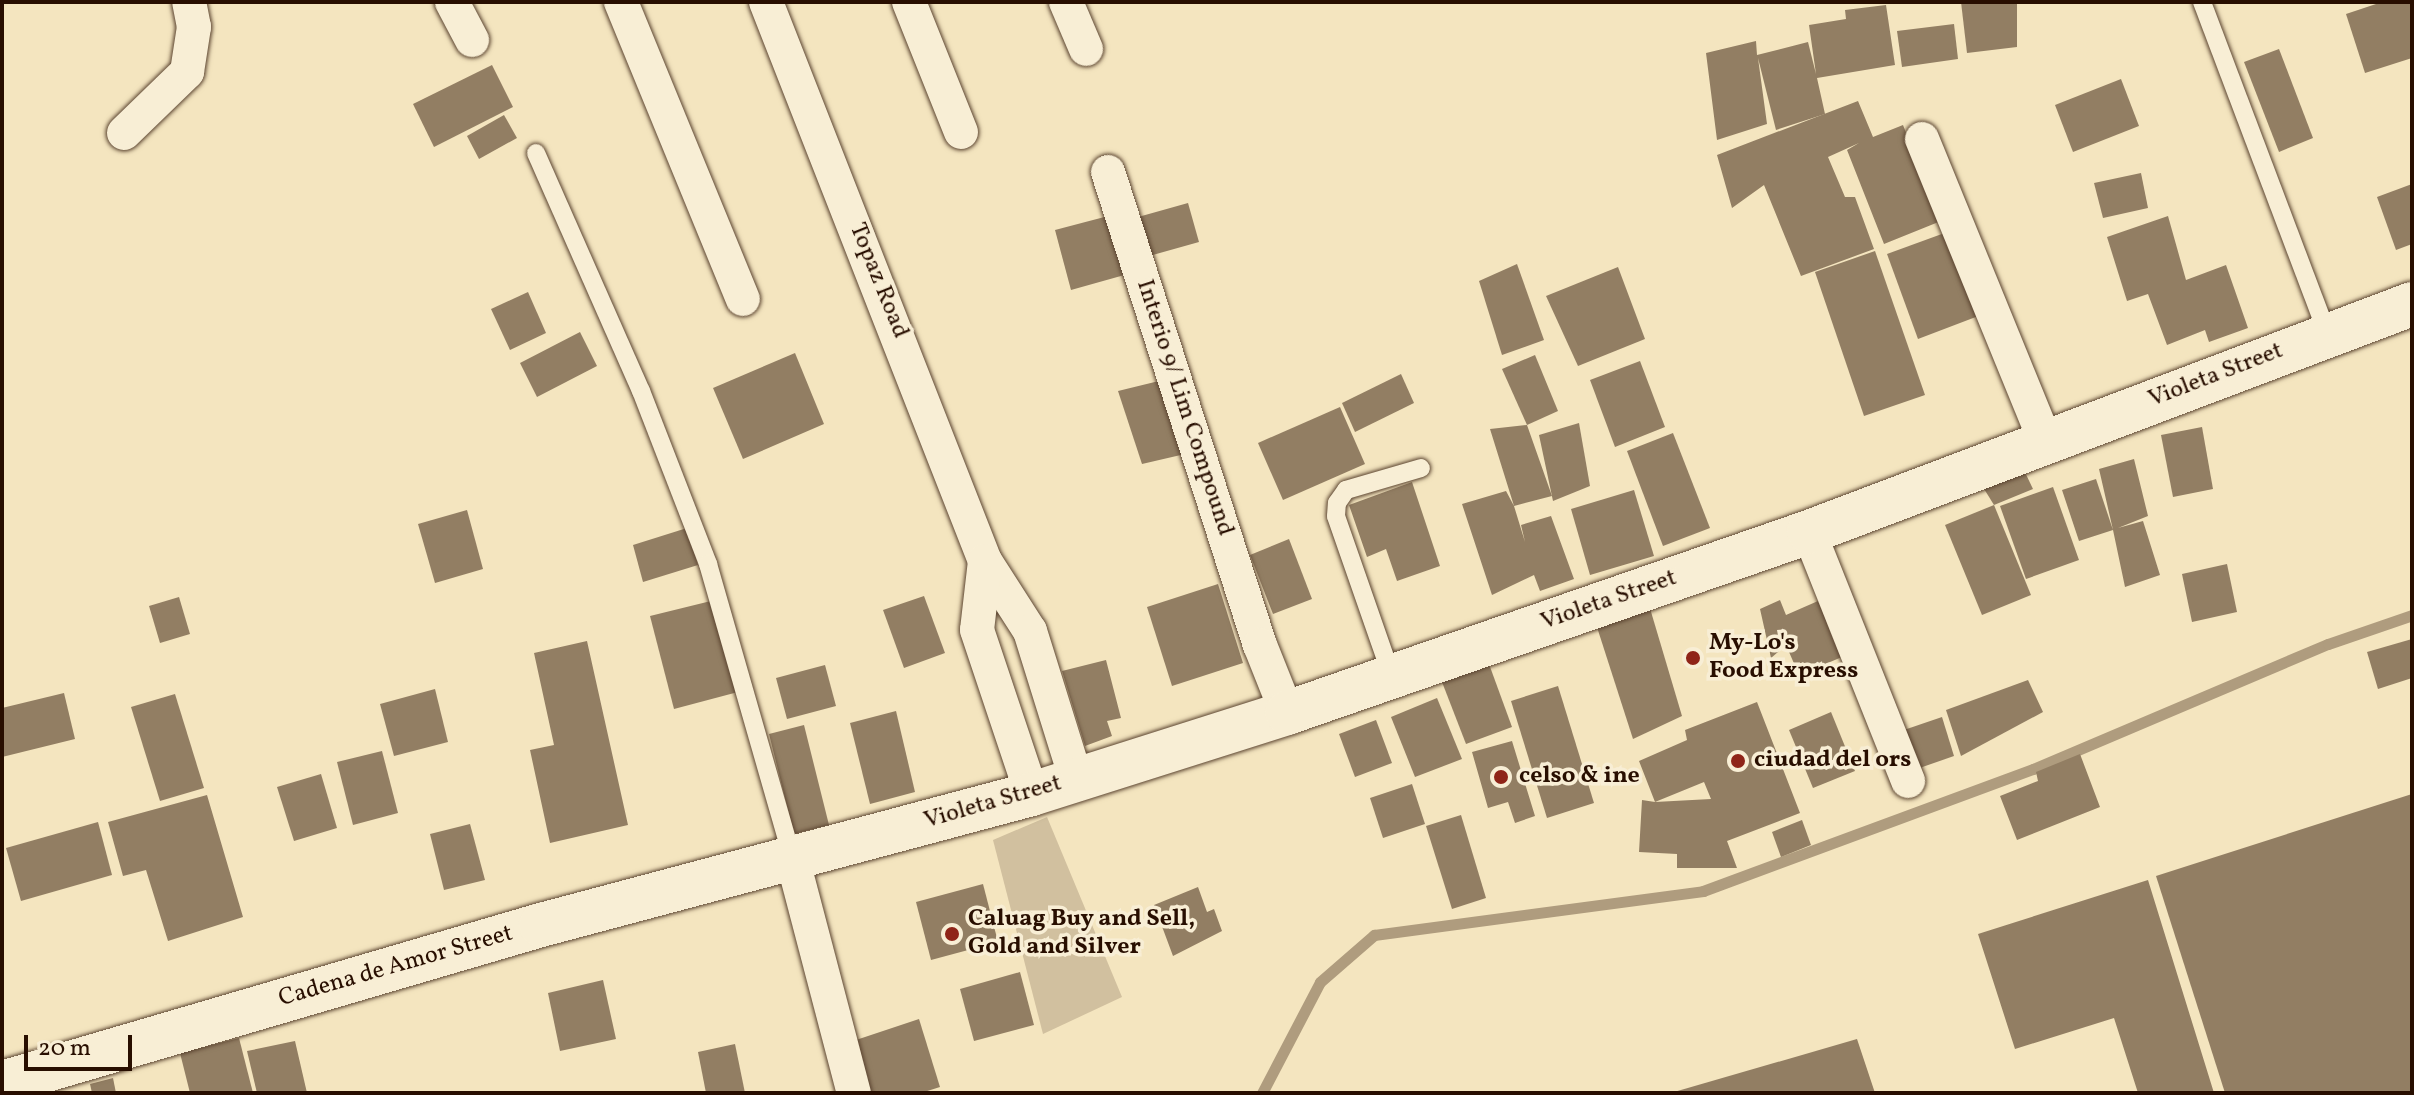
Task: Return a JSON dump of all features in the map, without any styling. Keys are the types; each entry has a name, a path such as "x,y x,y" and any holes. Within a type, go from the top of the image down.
{"main road":[{"name":"Violeta Street","path":"793,861 1032,794 1392,677 1809,532 2327,333 2412,304"},
{"name":"Cadena de Amor Street","path":"24,1083 541,925 793,861"}],"street":[{"path":"124,133 187,72 194,27 189,2"},
{"path":"452,2 472,40"},
{"path":"621,2 743,299"},
{"name":"Topaz Road","path":"766,2 985,561 1030,631 1076,779"},
{"path":"909,2 961,132"},
{"path":"1066,2 1086,49"},
{"path":"1922,139 2046,443"},
{"name":"Interio 9/ Lim Compound","path":"1108,172 1260,645 1287,713"},
{"path":"1809,532 1908,781"},
{"name":"Topaz Road","path":"985,561 977,630 1032,794"},
{"path":"793,861 854,1093"}],"lane":[{"path":"2202,2 2327,333"},
{"path":"536,153 641,391 708,564 793,861"},
{"path":"1392,677 1336,516 1337,503 1346,490 1421,468"}],"shaded area":[{"path":"1047,817 1122,997 1043,1034 993,840"}],"building":[{"path":"1961,2 2017,2 2017,47 1967,53"},
{"path":"2382,2 2412,2 2412,58 2365,73 2346,14"},
{"path":"1886,5 1895,65 1817,78 1825,114 1776,130 1758,58 1767,124 1717,140 1706,53 1756,41 1757,55 1808,42 1816,74 1809,25 1846,19 1845,10"},
{"path":"1954,24 1958,59 1902,67 1897,31"},
{"path":"2279,49 2313,138 2279,152 2244,62"},
{"path":"492,65 513,107 434,147 413,104"},
{"path":"2121,79 2139,126 2073,152 2055,105"},
{"path":"1858,101 1873,137 1903,125 1941,221 1884,244 1847,150 1859,143 1828,157 1845,197 1855,197 1874,249 1801,276 1764,185 1732,208 1717,155"},
{"path":"504,115 517,138 479,159 467,136"},
{"path":"2141,173 2148,208 2103,218 2094,183"},
{"path":"2412,184 2412,244 2396,250 2377,197"},
{"path":"1188,203 1199,242 1142,258 1131,219"},
{"path":"1112,215 1128,274 1071,290 1055,230"},
{"path":"2168,216 2186,280 2226,265 2248,328 2209,342 2205,330 2167,345 2148,294 2127,301 2107,237"},
{"path":"1950,231 1981,315 1918,339 1887,254"},
{"path":"1875,251 1925,395 1864,416 1815,272"},
{"path":"1517,264 1544,340 1502,355 1479,281"},
{"path":"1618,267 1645,339 1578,366 1546,296"},
{"path":"528,292 546,333 510,350 491,309"},
{"path":"580,332 597,366 537,397 520,363"},
{"path":"795,353 824,424 743,459 713,388"},
{"path":"1535,355 1558,411 1527,425 1502,369"},
{"path":"1640,361 1665,427 1615,447 1590,380"},
{"path":"1401,374 1414,403 1355,432 1342,403"},
{"path":"1163,380 1185,454 1142,464 1118,391"},
{"path":"1340,407 1365,464 1283,500 1258,443"},
{"path":"1579,423 1590,486 1553,501 1539,435"},
{"path":"1527,425 1552,496 1514,506 1490,429"},
{"path":"2202,427 2213,489 2173,497 2161,435"},
{"path":"1673,433 1710,528 1663,546 1627,451"},
{"path":"2134,459 2148,516 2118,528 2143,521 2160,575 2125,587 2099,469"},
{"path":"2021,464 2033,489 1994,505 1981,484"},
{"path":"2096,479 2113,530 2079,541 2062,490"},
{"path":"1412,482 1440,566 1397,581 1386,549 1367,557 1349,505"},
{"path":"2053,487 2079,560 2026,579 2000,506"},
{"path":"1634,490 1654,556 1590,575 1571,509"},
{"path":"1506,491 1525,542 1521,525 1551,516 1574,579 1540,591 1534,575 1492,595 1462,504"},
{"path":"1994,505 2031,595 1982,615 1945,525"},
{"path":"467,510 483,569 435,583 418,524"},
{"path":"687,528 698,565 643,582 633,545"},
{"path":"1289,539 1312,599 1273,614 1250,555"},
{"path":"2227,564 2237,612 2192,622 2182,574"},
{"path":"1218,584 1243,663 1172,686 1147,607"},
{"path":"924,596 945,653 904,668 883,610"},
{"path":"179,597 190,634 160,643 149,606"},
{"path":"715,600 738,692 674,709 650,616"},
{"path":"1780,600 1786,615 1818,601 1842,657 1799,675 1786,645 1771,658 1760,609"},
{"path":"1649,605 1682,716 1633,739 1595,621"},
{"path":"2412,639 2412,678 2378,689 2367,652"},
{"path":"587,641 628,825 550,843 530,750 554,745 534,653"},
{"path":"1106,660 1121,718 1107,721 1112,736 1085,746 1062,671"},
{"path":"1489,664 1512,727 1466,744 1442,682"},
{"path":"825,665 836,706 787,719 776,678"},
{"path":"2028,680 2043,712 1961,756 1946,710"},
{"path":"1558,686 1594,803 1547,818 1511,701"},
{"path":"435,689 448,742 394,756 380,704"},
{"path":"64,693 75,739 2,757 2,708"},
{"path":"175,694 204,788 160,801 131,707"},
{"path":"1437,698 1462,759 1415,777 1391,717"},
{"path":"1757,702 1800,813 1727,841 1737,868 1677,868 1677,854 1639,852 1642,800 1655,802 1639,761 1687,740 1685,730","holes":["1704,782 1711,799 1655,802"]},
{"path":"896,711 915,792 870,804 850,723"},
{"path":"1831,712 1855,771 1813,788 1789,730"},
{"path":"1942,717 1954,756 1911,771 1898,732"},
{"path":"1376,720 1392,763 1355,777 1339,734"},
{"path":"804,725 829,825 794,834 769,734"},
{"name":"celso & ine","path":"1512,741 1535,816 1515,823 1508,802 1488,808 1472,752"},
{"path":"382,751 398,813 353,825 337,762"},
{"path":"2080,754 2100,807 2017,840 2000,796 2038,781 2036,772"},
{"path":"321,774 337,828 294,841 277,787"},
{"path":"1412,784 1425,824 1383,838 1370,798"},
{"path":"2412,794 2412,1093 2225,1093 2156,876"},
{"path":"207,795 243,917 168,941 146,870 123,876 108,822"},
{"path":"1461,815 1486,898 1452,909 1426,826"},
{"path":"1802,820 1811,845 1781,857 1772,832"},
{"path":"98,822 112,875 21,901 6,848"},
{"path":"470,824 485,880 444,890 430,834"},
{"path":"2148,880 2214,1093 2138,1093 2114,1018 2015,1049 1978,934"},
{"path":"983,884 998,942 931,960 916,902"},
{"path":"1198,887 1207,912 1214,909 1222,931 1173,956 1154,905"},
{"path":"1020,972 1034,1025 974,1041 960,989"},
{"path":"603,980 616,1039 560,1051 548,993"},
{"path":"919,1019 940,1087 921,1093 866,1093 850,1042"},
{"path":"239,1038 253,1093 190,1093 180,1053"},
{"path":"1857,1039 1875,1093 1674,1093 1674,1092"},
{"path":"295,1041 307,1093 257,1093 247,1051"},
{"path":"735,1044 745,1093 706,1093 698,1052"},
{"path":"113,1078 116,1093 92,1093 90,1084"}],"waterway":[{"path":"1262,1093 1320,982 1374,935 1703,891 2033,769 2328,644 2412,615"}],"place":[{"name":"My-Lo's Food Express","path":"1693,658"},
{"name":"ciudad del ors","path":"1738,761"},
{"name":"celso & ine","path":"1501,777"},
{"name":"Caluag Buy and Sell, Gold and Silver","path":"952,934"}]}
